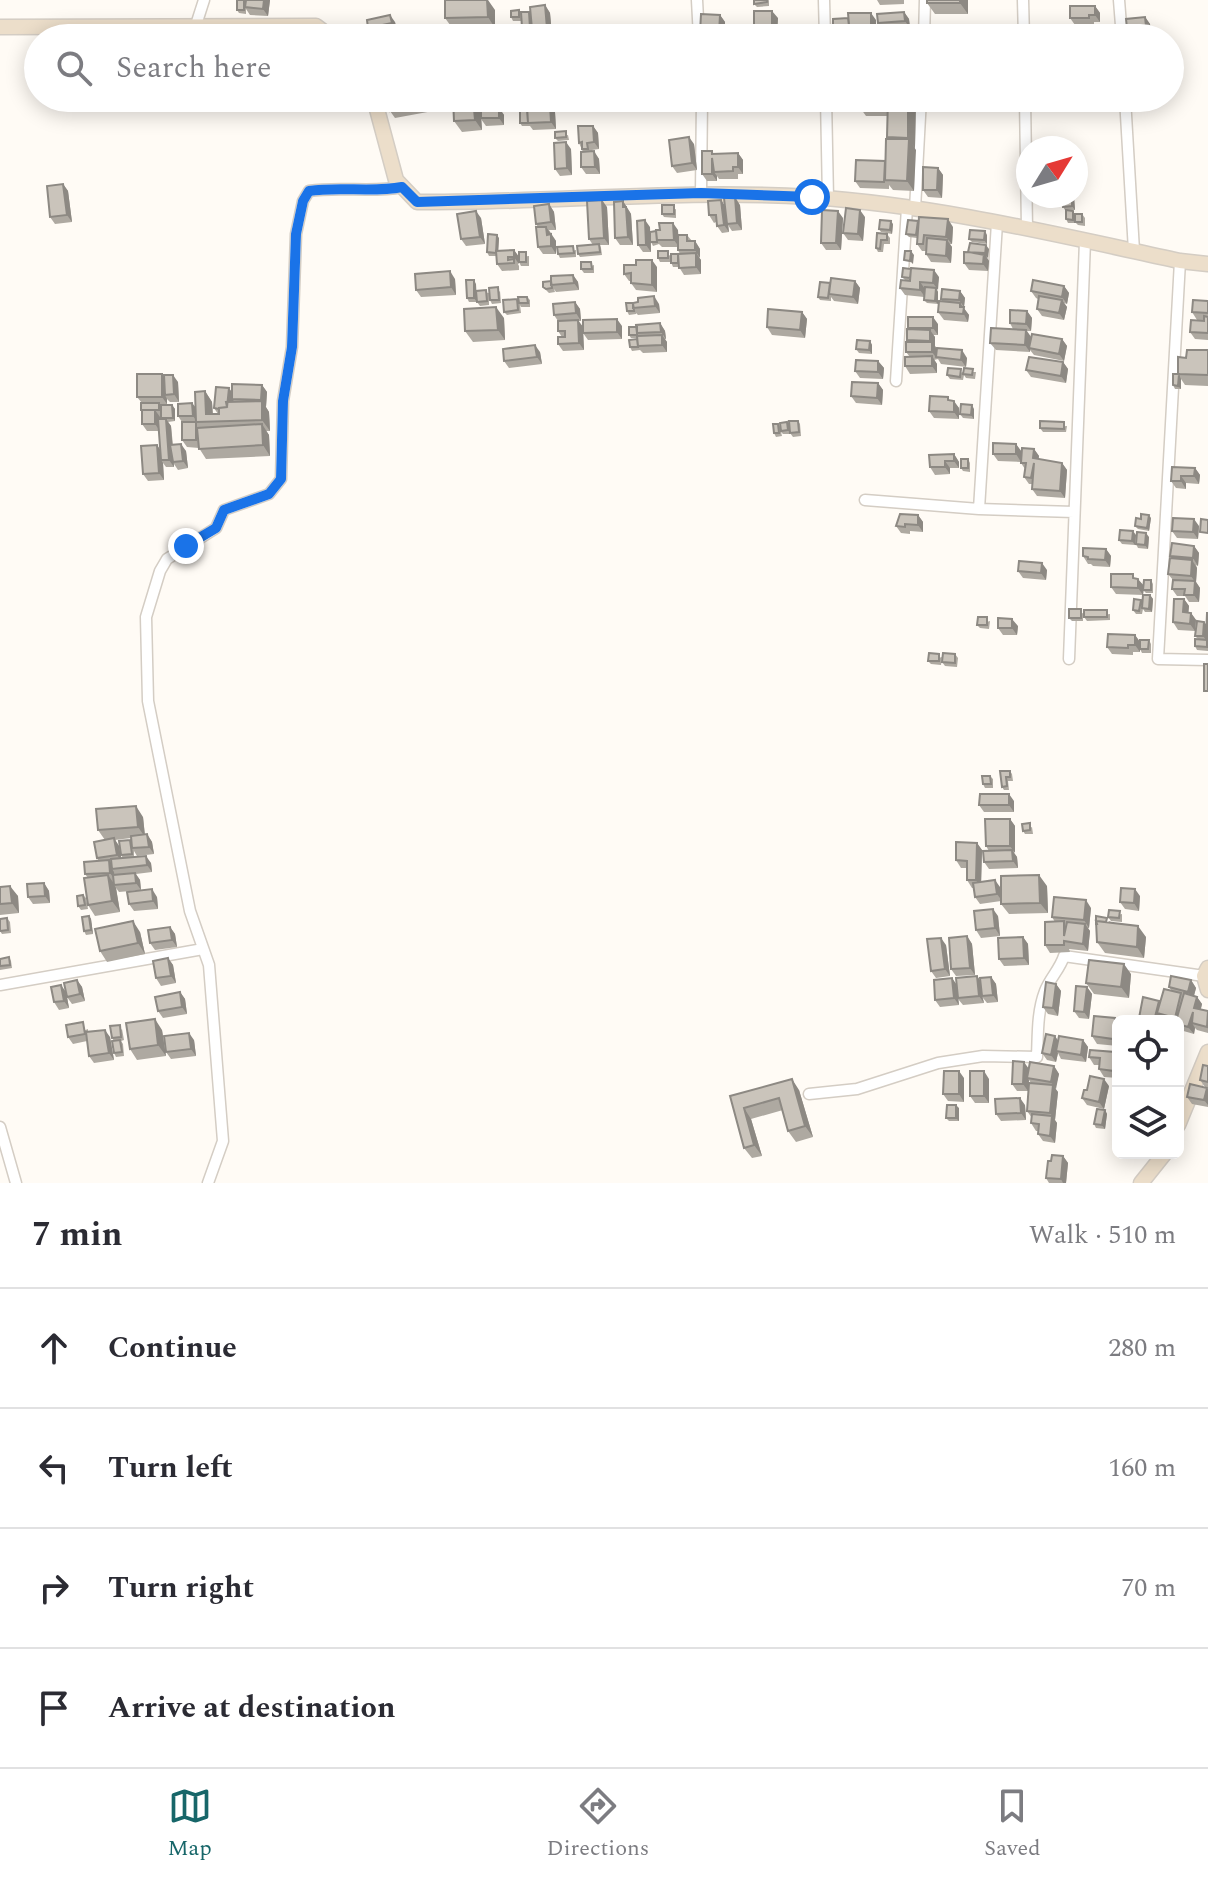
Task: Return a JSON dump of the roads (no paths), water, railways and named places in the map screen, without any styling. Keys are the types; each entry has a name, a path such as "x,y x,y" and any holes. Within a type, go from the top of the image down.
{"street":[{"path":"196,24 204,0"},
{"path":"697,0 698,24"},
{"path":"824,0 825,24"},
{"path":"924,24 925,0"},
{"path":"1023,0 1024,24"},
{"path":"1119,0 1121,24"},
{"path":"0,27 24,27"},
{"path":"378,112 396,180 417,202 701,193 828,199 997,223 1208,264"},
{"path":"701,193 702,112"},
{"path":"826,112 828,199"},
{"path":"896,381 920,112"},
{"path":"1025,112 1027,229"},
{"path":"1126,112 1134,251"},
{"path":"208,1183 223,1141 209,965 190,911 148,701 146,617 160,571 167,559 216,528 224,510 269,494 281,479 283,401 292,347 296,234 303,201 309,191 328,188 385,190 402,187"},
{"path":"979,509 997,223"},
{"path":"1069,659 1085,241"},
{"path":"1180,261 1158,659 1208,660"},
{"path":"865,500 979,509 1074,512"},
{"path":"0,985 203,949"},
{"path":"809,1094 857,1089 938,1063 983,1056 1037,1057 1039,1012 1046,987 1061,968 1064,956 1207,978"},
{"path":"1184,1110 1208,1052"},
{"path":"0,1127 16,1183"},
{"path":"1141,1183 1160,1159"}]}
